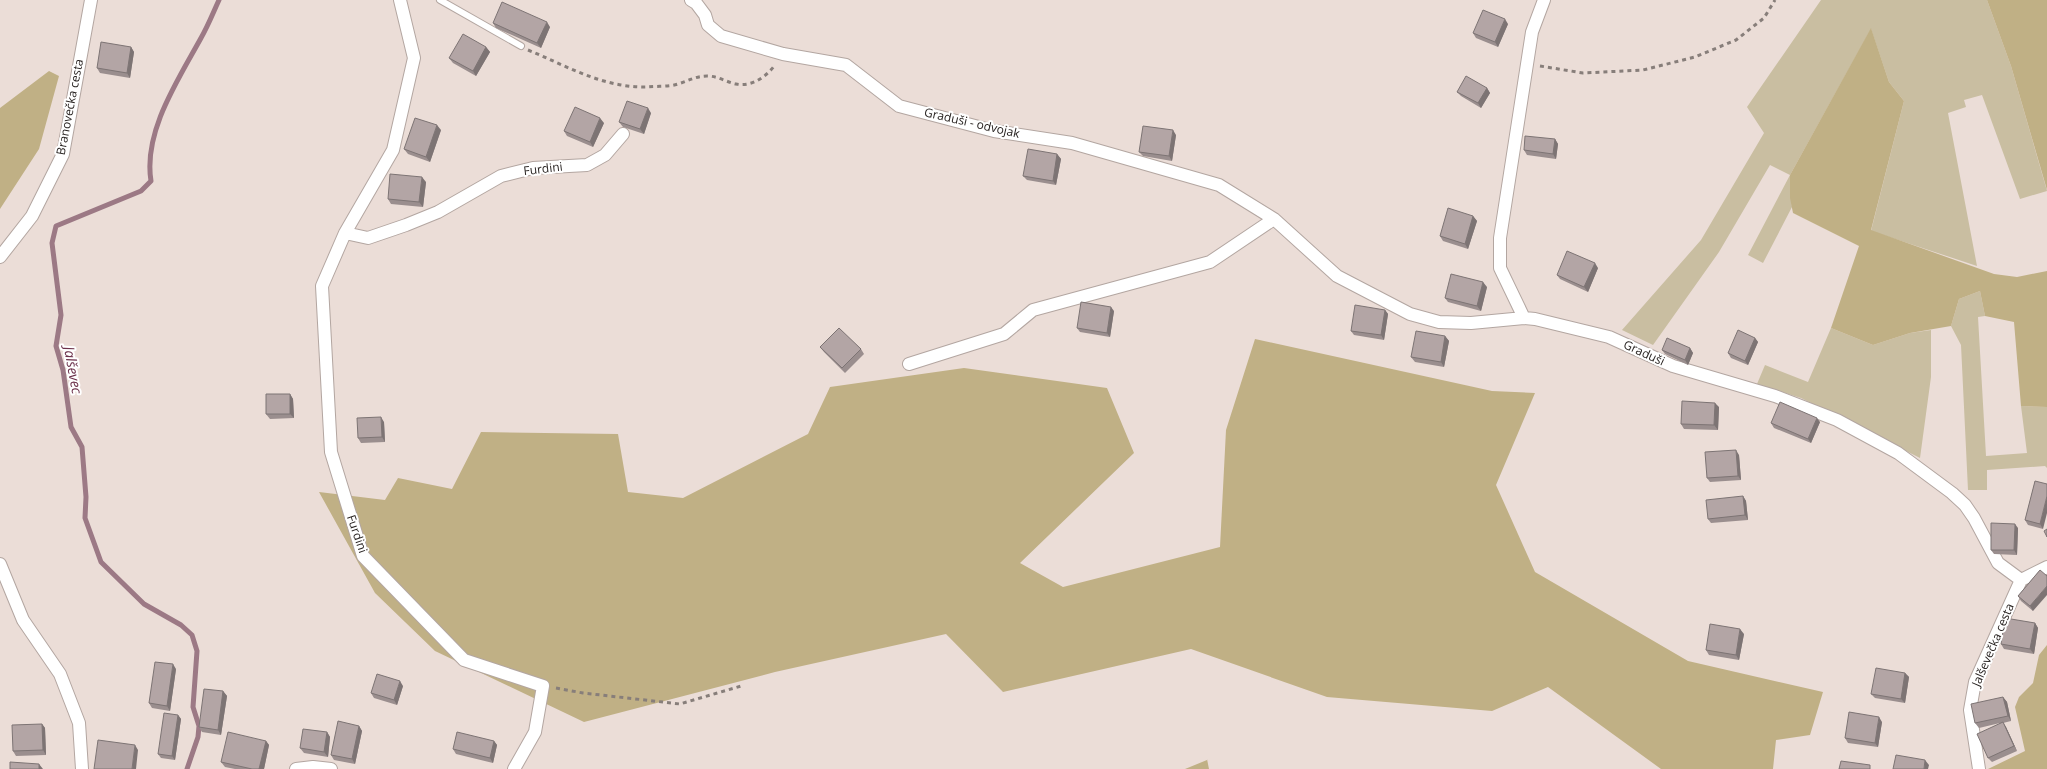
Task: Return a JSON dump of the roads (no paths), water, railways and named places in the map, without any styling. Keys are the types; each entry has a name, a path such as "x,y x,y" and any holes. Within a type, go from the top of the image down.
{"street":[{"name":"Branovečka cesta","path":"0,257 32,216 63,154 91,0"},
{"name":"Furdini","path":"400,0 414,58 393,150 345,233 322,286 331,452 363,556 464,660 543,686 535,732 514,769"},
{"name":"Graduši - odvojak","path":"691,0 696,3 705,15 708,25 721,36 782,54 846,66 899,106 994,131 1072,142 1219,185 1274,219 1337,276 1410,314 1439,322 1471,323 1524,318"},
{"path":"1524,318 1500,268 1500,238 1532,32 1544,0"},
{"name":"Furdini","path":"345,233 368,238 406,225 438,212 501,176 533,168 587,165 605,155 623,134"},
{"path":"909,364 1004,334 1033,310 1210,262 1274,219"},
{"name":"Graduši","path":"1524,318 1609,337 1673,366 1775,396 1837,420 1898,453 1952,493 1965,505 1974,518 1998,562 2021,580"},
{"path":"0,564 23,620 60,674 79,723 82,769"},
{"path":"2021,580 2047,567"},
{"name":"Jalševečka cesta","path":"1979,769 1970,710 1976,682 2021,580"},
{"path":"296,769 313,766 331,769"}],"lane":[{"path":"440,0 521,46"}],"waterway":[{"name":"Jalševec","path":"187,769 198,737 199,726 193,707 197,651 192,635 181,625 144,604 101,562 85,518 86,497 82,447 71,427 63,370 56,346 61,315 52,243 56,226 141,191 151,181 152,144 157,125 164,107 204,33 219,0"}]}
